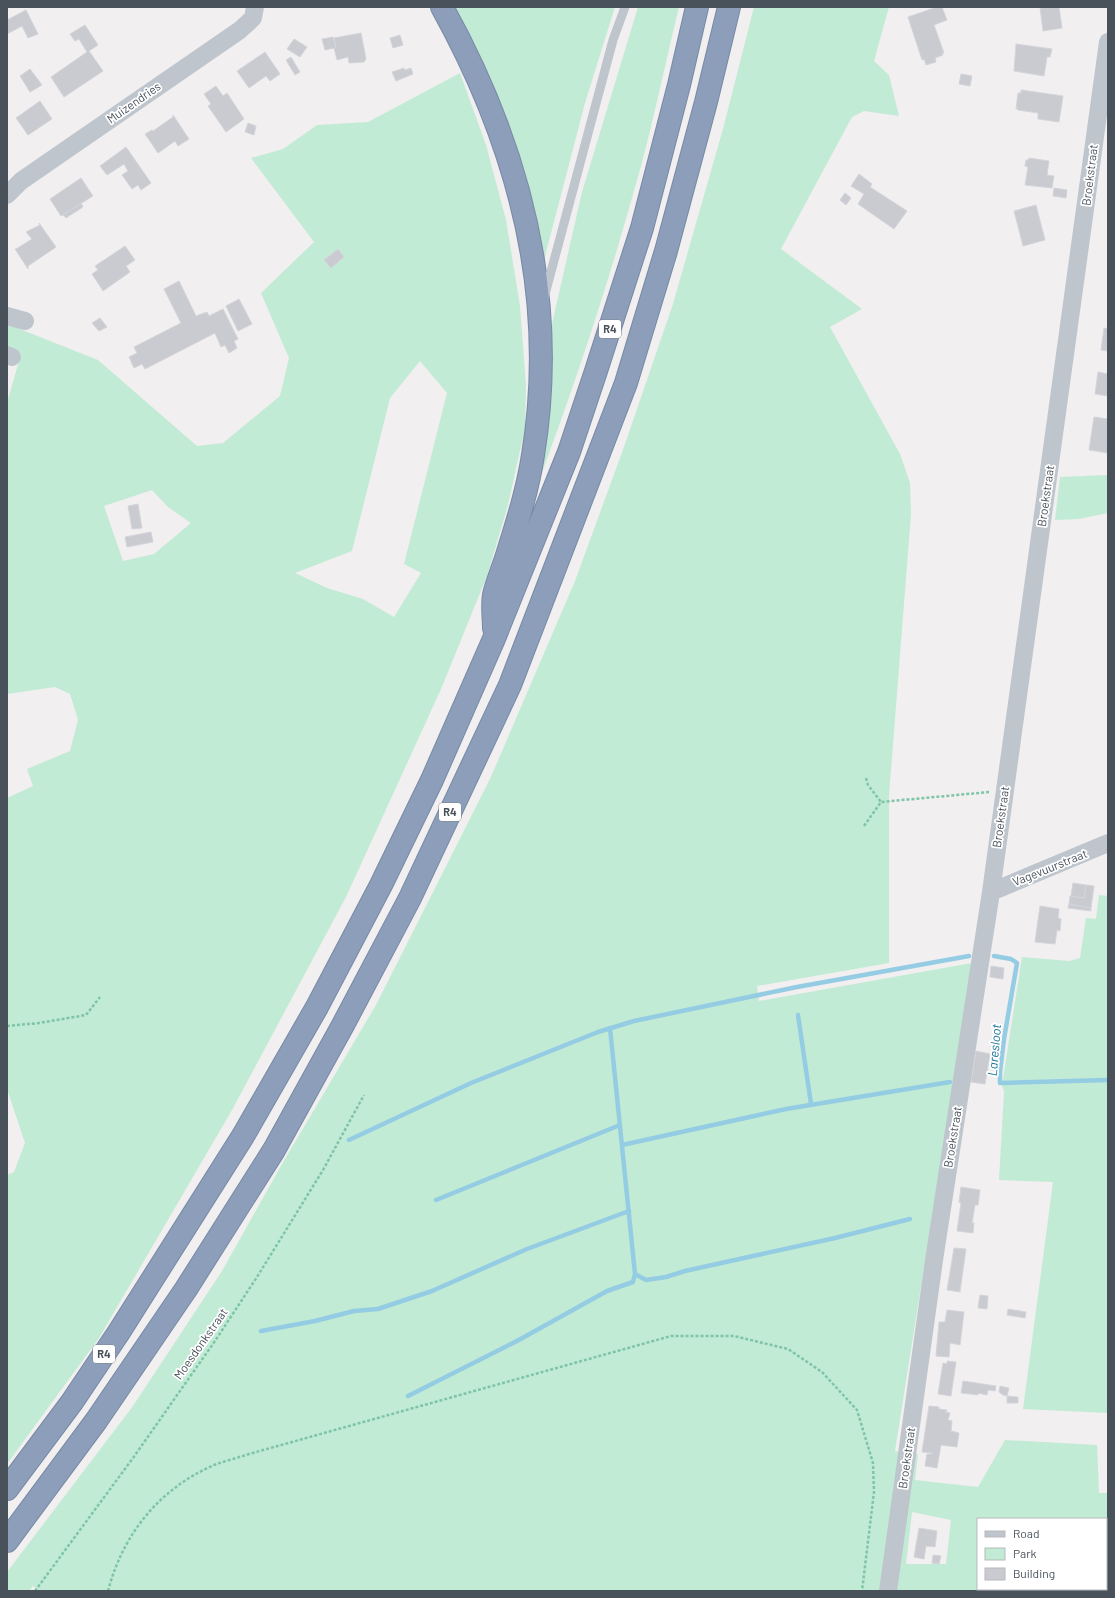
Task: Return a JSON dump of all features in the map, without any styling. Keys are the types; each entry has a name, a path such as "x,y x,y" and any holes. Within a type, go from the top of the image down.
{"highway":[{"path":"442,7 480,83 501,133 516,182 529,235 537,281 540,310 539,404 533,455 523,506 494,596 493,641"},
{"name":"R4","path":"7,1489 72,1402 119,1332 247,1130 317,1007 381,885 432,780 493,641 569,452 642,228 679,85 697,7"},
{"name":"R4","path":"7,1541 96,1421 186,1289 274,1150 347,1018 410,898 510,685 626,383 668,244 706,102 729,7"}],"street":[{"name":"Muizendries","path":"7,195 21,181 240,30 253,18 255,7"},
{"name":"Broekstraat","path":"888,1591 934,1260 991,892 1104,96 1108,42"},
{"path":"7,316 26,321"},
{"name":"Vagevuurstraat","path":"991,892 1108,843"}],"lane":[{"path":"540,310 613,40 625,7"}],"path":[{"path":"866,778 868,785 881,802"},
{"path":"864,826 881,802 1005,791"},
{"path":"7,1026 39,1023 86,1015 100,997"},
{"name":"Moesdonkstraat","path":"35,1591 134,1458 215,1341 257,1277 323,1170 364,1095"},
{"path":"108,1591 121,1554 145,1516 159,1500 194,1475 215,1465 249,1454 671,1336 734,1336 788,1349 822,1372 858,1410 873,1464 874,1492 862,1591"}],"green space":[{"path":"451,7 615,7 585,103 543,264 524,178 509,126 489,80"},
{"path":"638,7 679,7 630,206 581,362 540,478 549,337 582,192"},
{"path":"754,7 889,7 874,61 889,75 899,116 864,111 852,117 781,249 862,309 830,327 900,454 910,483 911,514 889,796 889,963 757,986 759,1001 972,963 895,1451 918,1454 915,1480 978,1487 1005,1440 1097,1445 1099,1493 1108,1493 1108,1591 40,1591 33,1586 29,1591 7,1591 7,1572 133,1406 222,1271 282,1164 376,1005 490,779 575,581 624,447 673,304 723,129","holes":["912,1512 951,1520 946,1564 906,1564"]},
{"path":"460,73 486,145 506,220 520,306 526,386 525,428 508,505 487,576 441,689 346,897 232,1110 99,1338 7,1464 7,1175 14,1172 25,1143 7,1089 7,798 33,786 27,769 70,751 78,720 70,694 55,687 7,694 7,403 21,354 7,350 7,324 98,360 197,446 223,443 280,396 289,358 261,293 314,242 251,158 283,149 317,125 368,122","holes":["420,361 447,393 404,564 421,573 394,617 363,599 327,588 295,573 352,551 390,398","152,490 168,507 191,523 154,554 123,561 104,506"]},
{"path":"1108,475 1108,513 1079,519 1055,520 1060,477"},
{"path":"1099,895 1108,896 1108,1413 1023,1409 1053,1182 999,1180 1004,1092 1002,1085 1022,957 1069,961 1080,958 1086,918 1096,919"}],"building":[{"path":"937,7 942,7 947,20 934,25 944,53 942,53 943,55 935,58 936,62 926,65 924,59 922,60 908,17"},
{"path":"1040,7 1059,7 1062,28 1043,31"},
{"path":"26,10 38,34 28,38 22,26 7,34 7,20"},
{"path":"85,25 98,45 89,51 103,71 64,97 51,77 87,52 79,39 75,41 70,34"},
{"path":"361,33 366,59 364,62 349,63 348,57 337,60 334,48 325,50 322,39 333,37 336,48 334,38"},
{"path":"400,35 403,45 393,48 390,38"},
{"path":"294,39 307,47 300,57 287,49"},
{"path":"1016,44 1052,49 1050,57 1047,57 1044,76 1014,71"},
{"path":"265,52 280,74 270,81 266,76 249,88 237,71"},
{"path":"291,57 300,72 295,75 286,60"},
{"path":"404,68 405,70 411,68 413,74 396,81 392,72"},
{"path":"30,69 42,85 30,92 20,76"},
{"path":"961,74 972,76 970,86 959,84"},
{"path":"216,86 223,96 227,93 244,119 226,132 208,106 211,104 204,94"},
{"path":"1021,90 1063,96 1059,122 1038,119 1038,113 1016,109 1018,93 1021,93"},
{"path":"40,101 52,119 28,135 16,118"},
{"path":"173,115 189,139 178,146 175,141 158,153 145,134 152,130 153,131 173,117"},
{"path":"248,123 256,126 254,135 245,132"},
{"path":"126,147 151,183 141,190 138,185 132,189 122,175 128,171 124,164 107,175 100,166"},
{"path":"1029,158 1049,161 1047,175 1054,176 1052,188 1025,185 1028,167 1025,166 1026,160"},
{"path":"859,174 872,184 870,187 907,211 894,229 858,204 864,194 851,186"},
{"path":"81,178 93,196 61,216 50,199"},
{"path":"1054,188 1067,190 1066,198 1053,196"},
{"path":"845,193 851,198 846,205 840,200"},
{"path":"81,203 83,207 66,218 63,215"},
{"path":"1036,205 1045,240 1023,246 1014,211"},
{"path":"39,223 56,247 28,266 28,269 15,249 32,239 26,232 40,225"},
{"path":"125,246 135,260 126,266 130,272 103,291 92,274 98,270 95,266"},
{"path":"338,249 344,257 331,268 324,260"},
{"path":"179,281 196,316 207,312 209,316 223,309 238,339 234,341 237,348 229,353 225,345 221,347 215,333 145,369 142,364 134,368 129,357 137,353 134,347 181,323 164,289"},
{"path":"239,299 252,324 238,331 226,306"},
{"path":"100,318 107,327 99,331 92,323"},
{"path":"1104,328 1108,329 1108,351 1101,350"},
{"path":"1098,372 1108,374 1108,396 1095,394"},
{"path":"1094,417 1108,419 1108,453 1089,450"},
{"path":"138,504 142,528 132,529 128,506"},
{"path":"151,532 153,542 127,547 125,537"},
{"path":"1073,883 1086,885 1084,898 1071,896"},
{"path":"1086,885 1094,886 1091,908 1069,904 1070,896 1084,898"},
{"path":"1069,904 1091,908 1091,911 1068,908"},
{"path":"1040,906 1059,909 1058,918 1061,919 1060,931 1057,930 1055,944 1035,942"},
{"path":"991,966 1004,968 1003,979 990,977"},
{"path":"976,1051 990,1054 985,1084 971,1082"},
{"path":"961,1187 980,1190 978,1205 975,1205 972,1223 974,1223 973,1233 957,1231 961,1203 959,1202"},
{"path":"954,1248 966,1249 960,1292 947,1290"},
{"path":"980,1295 988,1296 987,1309 978,1308"},
{"path":"1008,1309 1026,1312 1025,1318 1007,1315"},
{"path":"947,1310 964,1312 960,1345 950,1343 949,1357 936,1356 939,1322 945,1322"},
{"path":"947,1361 956,1362 951,1396 938,1394 943,1363 947,1364"},
{"path":"963,1381 996,1386 995,1391 988,1390 987,1395 978,1393 978,1395 961,1393"},
{"path":"1000,1386 1009,1388 1007,1396 999,1392"},
{"path":"1007,1396 1018,1397 1018,1403 1007,1403"},
{"path":"929,1406 947,1410 946,1412 950,1413 948,1420 952,1421 951,1431 959,1433 957,1447 941,1445 937,1468 925,1466 927,1454 932,1453 922,1452"},
{"path":"919,1528 937,1531 935,1547 926,1546 924,1559 914,1557"},
{"path":"933,1555 941,1556 939,1564 932,1563"}],"waterway":[{"path":"349,1140 471,1083 598,1032 634,1021 797,987 969,956"},
{"name":"Laresloot","path":"994,956 1011,959 1017,963 1004,1039 1000,1083 1108,1080"},
{"path":"798,1015 811,1104"},
{"path":"408,1396 517,1341 607,1291 633,1282 635,1274 610,1028"},
{"path":"622,1145 786,1109 950,1082"},
{"path":"436,1200 620,1125"},
{"path":"261,1331 315,1321 354,1311 378,1309 432,1291 527,1249 629,1211"},
{"path":"635,1274 646,1280 666,1277 685,1271 835,1238 910,1219"}]}
